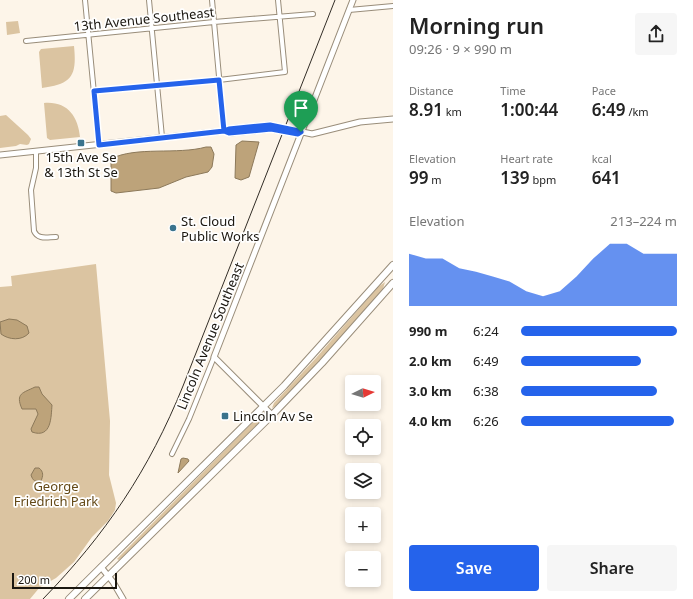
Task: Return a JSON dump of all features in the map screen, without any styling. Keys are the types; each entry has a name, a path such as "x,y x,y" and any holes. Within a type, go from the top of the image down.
{"highway":[{"path":"69,599 264,406 315,353 393,265"},
{"path":"85,599 272,415 331,353 393,283"}],"street":[{"path":"85,0 99,145"},
{"path":"149,0 162,137"},
{"path":"212,0 224,131"},
{"path":"94,91 157,84 219,80 285,72 278,0"},
{"name":"Lincoln Avenue Southeast","path":"172,454 189,419 214,357 353,0"},
{"path":"349,10 393,6"},
{"name":"13th Avenue Southeast","path":"26,41 214,22 313,14"},
{"path":"0,155 224,131 229,133 271,129 298,134 301,132 312,134 360,122 393,119"},
{"path":"36,152 36,168 31,190 34,231 37,236 41,238 56,237"},
{"path":"214,357 272,415"},
{"path":"101,567 123,599"}],"green space":[{"path":"18,21 20,33 7,35 6,22"},
{"path":"74,46 74,65 70,77 60,84 42,88 39,52 41,49"},
{"path":"44,103 59,105 70,111 77,123 80,137 50,140 47,138"},
{"path":"6,115 28,135 31,139 29,144 20,144 0,148 0,116"},
{"name":"George Friedrich Park","path":"96,264 110,421 109,475 116,503 115,510 108,521 92,537 74,562 56,578 40,587 30,599 0,599 0,287 12,286 11,276"},
{"path":"385,282 383,289 321,361 278,405 272,408 274,403 316,358 378,287"},
{"path":"266,413 261,421 129,552 119,560 117,559 261,414"}],"shaded area":[{"path":"242,141 259,142 249,177 241,180 235,178 236,145"},
{"path":"211,147 214,154 212,167 208,172 186,177 159,188 116,193 111,191 111,159 132,153"},
{"path":"9,319 17,320 27,326 29,333 26,336 15,339 8,338 1,334 0,322"},
{"path":"35,387 39,387 42,394 52,405 51,420 49,425 47,429 39,433 32,432 31,429 38,414 36,409 22,409 19,400 21,394"},
{"path":"181,459 188,459 189,461 178,473"},
{"path":"35,468 39,468 42,471 43,476 41,481 33,480 31,475"}],"railway":[{"path":"43,599 66,575 106,525 124,500 156,446 183,386 335,0"}],"place":[{"name":"15th Ave Se & 13th St Se","path":"81,143"},
{"name":"St. Cloud Public Works","path":"173,228"},
{"name":"Lincoln Av Se","path":"225,416"}],"route":[{"path":"301,132 285,127 270,125 229,129 224,131 219,80 157,84 94,91 99,145 224,131 229,133 276,129 298,134 301,132"}]}
